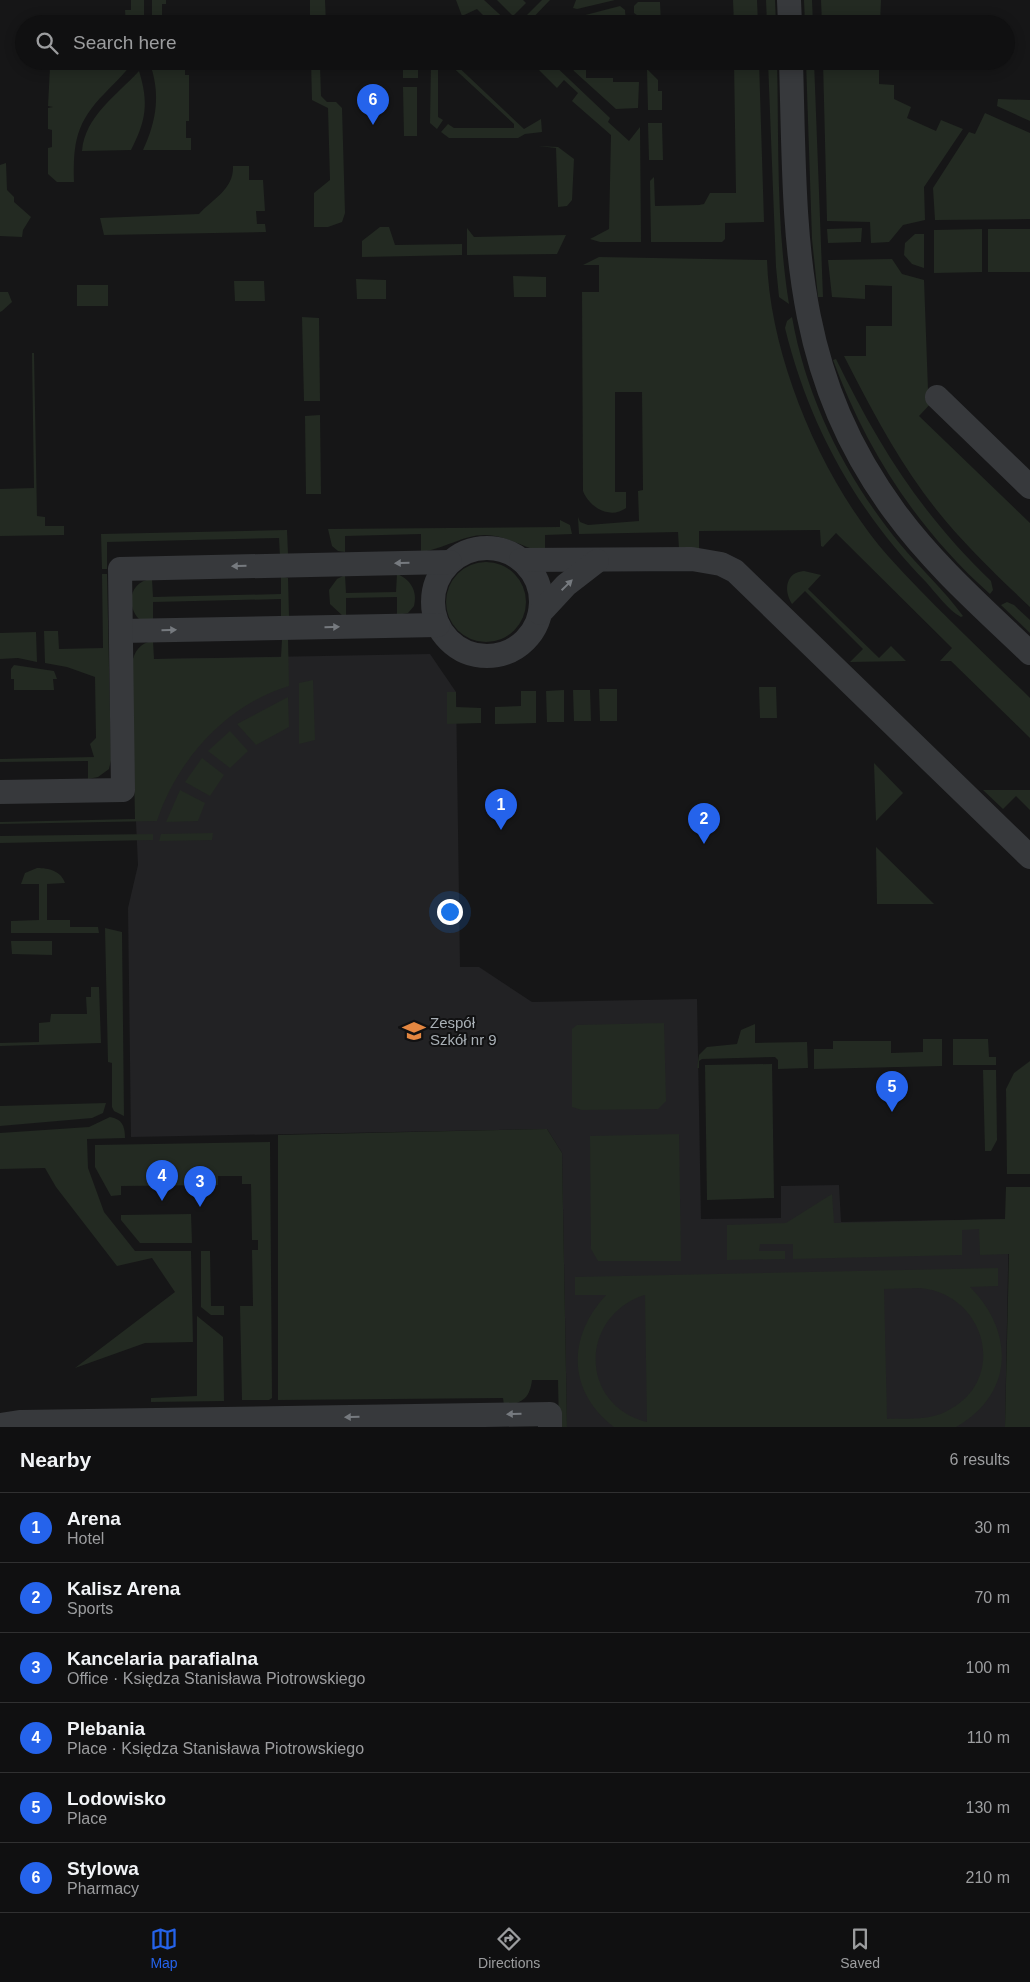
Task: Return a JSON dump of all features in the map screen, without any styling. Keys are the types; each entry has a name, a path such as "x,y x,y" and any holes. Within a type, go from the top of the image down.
{"street":[{"path":"789,0 790,15"},
{"path":"791,70 799,267 811,335 831,398 857,453 895,513 939,564 1030,653"},
{"path":"937,397 1030,487"},
{"path":"477,548 493,548 508,552 521,560 531,570 538,584 541,598 540,613 535,627 526,640 500,655 478,655 457,647 446,638 433,612 432,598 441,572 450,562 463,553 477,548"},
{"path":"521,560 692,559 722,564 735,571 1030,857"},
{"path":"540,613 566,585 597,561"},
{"path":"0,792 122,790 120,569 450,562"},
{"path":"121,631 438,625"},
{"path":"0,1425 21,1422 550,1414 550,1427"}],"shaded area":[{"path":"131,0 144,0 144,15 125,15 125,10 131,10"},
{"path":"152,0 166,0 166,4 162,4 162,15 152,15"},
{"path":"310,0 325,0 326,15 310,15"},
{"path":"456,0 484,0 500,15 483,15 477,9 462,15"},
{"path":"497,0 523,0 526,3 512,15"},
{"path":"542,0 550,0 536,15 527,15"},
{"path":"576,0 615,0 577,9 573,8"},
{"path":"733,0 757,0 758,15 734,15"},
{"path":"766,0 775,0 776,15 767,15"},
{"path":"804,0 812,0 813,15 805,15"},
{"path":"821,0 881,0 880,15 822,15"},
{"path":"638,2 660,2 661,15 637,15 634,13 634,6"},
{"path":"620,6 625,10 625,15 586,15"},
{"path":"50,70 126,70 95,104 82,124 74,156 74,182 57,182 48,174 48,148 52,147 52,130 48,129 48,108 53,107 48,106"},
{"path":"152,70 185,70 185,75 189,75 189,121 186,121 186,138 191,138 191,150 143,150 152,128 156,106"},
{"path":"311,70 320,70 321,96 327,102 336,102 342,108 345,213 342,222 328,227 314,227 314,193 330,180 328,108 312,100"},
{"path":"403,70 418,70 418,78 403,78"},
{"path":"431,70 438,70 438,117 443,120 437,129 430,123"},
{"path":"456,70 462,70 524,129 541,119 542,132 525,134 518,138 449,138 441,132 448,124 454,128 514,128 514,124"},
{"path":"539,70 559,70 610,118 608,122 629,141 640,127 641,242 600,242 590,239 609,229 611,135 572,101 578,93 564,80 557,88"},
{"path":"586,70 586,78 613,78 613,82 639,82 638,108 616,109 574,71"},
{"path":"647,70 658,80 658,91 662,91 662,110 648,110"},
{"path":"734,70 759,70 764,222 725,223 725,239 722,242 651,242 650,181 654,177 655,206 699,205 704,204 710,193 736,193"},
{"path":"768,70 777,70 780,213 789,304 779,297 776,267"},
{"path":"806,70 814,70 823,297 818,297 812,239"},
{"path":"823,70 879,70 879,84 894,85 894,99 911,107 907,118 936,131 941,120 963,129 924,187 925,220 903,225 889,242 871,243 870,222 827,221"},
{"path":"139,71 144,93 144,112 140,130 131,150 82,151 84,138 89,127 103,107"},
{"path":"403,87 417,87 417,136 404,136"},
{"path":"998,99 1030,100 1030,121 997,106"},
{"path":"985,113 1030,133 1030,219 935,220 933,188 969,132 975,134"},
{"path":"648,123 662,123 663,160 649,160"},
{"path":"538,146 558,147 574,159 572,200 567,206 558,207 556,148"},
{"path":"6,163 7,190 14,197 14,202 31,217 23,230 22,237 0,236 0,165"},
{"path":"233,166 249,166 249,180 263,180 265,211 256,211 257,224 265,224 266,232 104,235 100,218 199,214 222,193 230,181"},
{"path":"380,227 389,227 395,245 462,244 462,255 362,257 362,241"},
{"path":"467,228 474,237 566,235 557,254 467,255"},
{"path":"862,228 861,242 828,243 827,229"},
{"path":"982,229 982,272 934,273 934,230"},
{"path":"988,229 1030,229 1030,272 988,272"},
{"path":"915,234 924,234 924,268 912,264 904,255 905,243"},
{"path":"599,257 767,260 770,298 789,378 822,456 864,526 888,556 1030,698 1030,738 951,661 940,661 952,648 836,533 823,547 821,546 820,530 699,531 699,548 679,549 678,532 579,534 578,517 580,522 588,525 639,521 638,491 643,490 642,392 615,392 615,492 626,492 626,508 613,513 601,510 590,502 583,491 582,292 599,292 599,265 583,265"},
{"path":"892,259 902,274 924,280 928,390 934,400 919,416 1030,523 1030,607 960,538 923,492 871,408 844,356 866,356 866,326 892,326 892,286 865,285 865,299 832,297 828,260"},
{"path":"513,276 546,277 546,297 514,297"},
{"path":"356,279 386,280 386,299 357,299"},
{"path":"234,281 264,281 265,301 235,301"},
{"path":"77,285 108,285 108,306 77,306"},
{"path":"0,292 8,292 12,302 0,312"},
{"path":"302,317 319,318 320,401 304,401"},
{"path":"792,317 808,379 819,409 846,466 900,544 963,616 961,617 956,614 947,606 901,554 878,526 838,465 807,399 795,364 785,328 787,321"},
{"path":"32,353 34,353 37,516 45,517 45,526 64,526 64,535 0,536 0,489 34,488"},
{"path":"836,359 868,421 903,477 943,530 991,581 993,590 990,594 940,543 917,516 897,487 861,426 833,360"},
{"path":"320,415 321,494 306,494 305,416"},
{"path":"560,520 570,525 572,534 545,535 545,552 501,537 485,535 469,537 421,552 421,534 345,536 345,552 338,551 332,546 328,529 560,527"},
{"path":"287,530 288,554 280,557 279,538 107,542 107,569 102,569 101,534"},
{"path":"486,562 501,565 514,574 523,587 526,602 523,617 514,630 501,639 486,642 471,639 458,630 449,617 446,602 449,587 458,574 471,565"},
{"path":"804,571 821,575 808,589 879,658 891,646 906,661 850,662 863,649 805,591 792,604 789,599 787,588 790,578 798,572"},
{"path":"102,574 107,574 111,760 109,769 98,777 88,779 88,761 0,762 0,759 94,757 90,744 96,738 95,677 67,667 45,663 44,631 58,631 59,649 103,648"},
{"path":"397,574 409,582 414,591 414,606 408,613 397,615 397,597 346,598 346,616 343,616 330,604 329,590 337,579 345,575 346,593 396,592"},
{"path":"281,576 288,578 289,616 281,618 281,599 153,602 153,622 141,621 136,615 131,602 134,589 138,584 152,579 153,597 281,594"},
{"path":"1007,602 1014,605 1030,620 1030,633 1001,605"},
{"path":"36,632 37,662 18,658 0,659 0,633"},
{"path":"288,638 289,686 266,695 245,707 225,721 207,738 191,756 177,777 157,821 0,824 0,822 135,819 132,664 134,655 141,646 153,641 154,659 281,657 282,639"},
{"name":"Zespół Szkół nr 9","path":"430,654 456,692 460,967 479,967 532,1002 697,999 701,1219 781,1218 781,1186 839,1185 841,1222 1009,1219 1005,1427 567,1427 562,1153 547,1129 131,1137 128,908 138,865 134,778 153,659"},
{"path":"14,665 54,671 57,679 53,679 54,690 14,690 14,679 11,679 11,669"},
{"path":"313,680 315,740 299,744 299,683"},
{"path":"759,687 776,687 777,718 760,718"},
{"path":"599,689 617,689 617,721 600,721"},
{"path":"564,690 564,722 547,722 546,691"},
{"path":"573,690 590,690 591,721 574,721"},
{"path":"521,691 536,691 536,723 495,724 495,707 521,706"},
{"path":"447,692 456,692 456,707 481,708 481,723 447,724"},
{"path":"288,697 289,727 256,745 237,724"},
{"path":"230,731 248,751 230,768 208,751"},
{"path":"202,758 224,775 210,796 185,782"},
{"path":"874,763 903,793 876,821"},
{"path":"180,790 205,803 198,821 166,822"},
{"path":"983,790 1030,790 1030,810 1016,796 1003,809"},
{"path":"213,833 212,840 159,841 161,834"},
{"path":"153,834 153,840 0,843 0,836"},
{"path":"876,847 934,904 877,904"},
{"path":"37,868 58,873 65,883 47,884 47,920 70,920 70,927 98,927 99,933 11,933 11,921 39,920 39,884 21,884 25,873"},
{"path":"105,928 122,932 124,1116 114,1111 112,1107 112,1063 108,1062"},
{"path":"11,941 52,941 52,955 12,954"},
{"path":"91,987 99,987 101,1043 0,1046 0,1043 39,1042 39,1023 50,1022 51,1014 87,1014 86,997 91,997"},
{"path":"664,1023 666,1101 658,1109 582,1110 572,1107 572,1029 577,1025"},
{"path":"755,1024 755,1043 807,1042 808,1068 778,1069 778,1060 775,1057 702,1059 699,1061 699,1068 697,1068 699,1055 707,1047 737,1044 741,1030"},
{"path":"923,1039 942,1039 942,1066 814,1069 814,1049 833,1049 833,1041 891,1041 891,1053 923,1052"},
{"path":"953,1039 988,1039 989,1057 996,1057 996,1065 953,1065"},
{"path":"1030,1061 1030,1174 1007,1174 1006,1089 1014,1073"},
{"path":"772,1064 774,1198 707,1200 705,1065"},
{"path":"983,1070 996,1070 997,1140 991,1151 985,1151"},
{"path":"106,1103 103,1113 92,1118 0,1126 0,1106"},
{"path":"110,1117 120,1121 125,1138 87,1139 88,1168 104,1212 135,1251 191,1251 193,1342 145,1343 75,1368 175,1292 152,1258 117,1266 56,1187 45,1168 0,1169 0,1133 89,1127"},
{"path":"547,1129 562,1153 567,1427 559,1427 558,1380 532,1380 527,1396 524,1399 516,1403 504,1405 503,1398 278,1400 278,1135"},
{"path":"679,1134 681,1261 598,1261 591,1249 590,1136"},
{"path":"270,1142 272,1398 269,1400 242,1400 240,1306 253,1306 252,1250 258,1250 258,1240 252,1240 251,1184 242,1184 242,1176 218,1176 218,1185 121,1186 121,1195 111,1196 95,1167 95,1145"},
{"path":"1006,1187 1030,1187 1030,1427 1005,1427 1009,1254 980,1255 979,1229 962,1230 962,1255 793,1259 793,1244 760,1244 759,1251 785,1251 785,1259 727,1260 727,1225 786,1223 832,1194 834,1223 1005,1219"},
{"path":"191,1214 192,1243 140,1243 121,1220 121,1215"},
{"path":"201,1251 210,1251 211,1306 224,1306 224,1315 211,1315 201,1307"},
{"path":"998,1268 998,1286 970,1287 985,1305 995,1323 1001,1342 1002,1362 998,1380 989,1398 975,1413 956,1427 614,1427 599,1413 587,1397 578,1363 579,1346 584,1328 593,1311 606,1295 575,1295 575,1277","holes":["920,1288 943,1294 961,1305 974,1321 982,1340 983,1360 978,1380 966,1397 947,1411 933,1416 887,1419 884,1289","645,1295 647,1422 625,1413 609,1398 599,1380 596,1360 598,1340 607,1322 623,1306"]},
{"path":"197,1316 223,1337 224,1401 151,1402 151,1398 197,1396"}],"place":[{"name":"Stylowa","path":"373,125"},
{"name":"Arena","path":"501,830"},
{"name":"Kalisz Arena","path":"704,844"},
{"name":"Zespół Szkół nr 9","path":"414,1031"},
{"name":"Lodowisko","path":"892,1112"},
{"name":"Plebania","path":"162,1201"},
{"name":"Kancelaria parafialna","path":"200,1207"}]}
